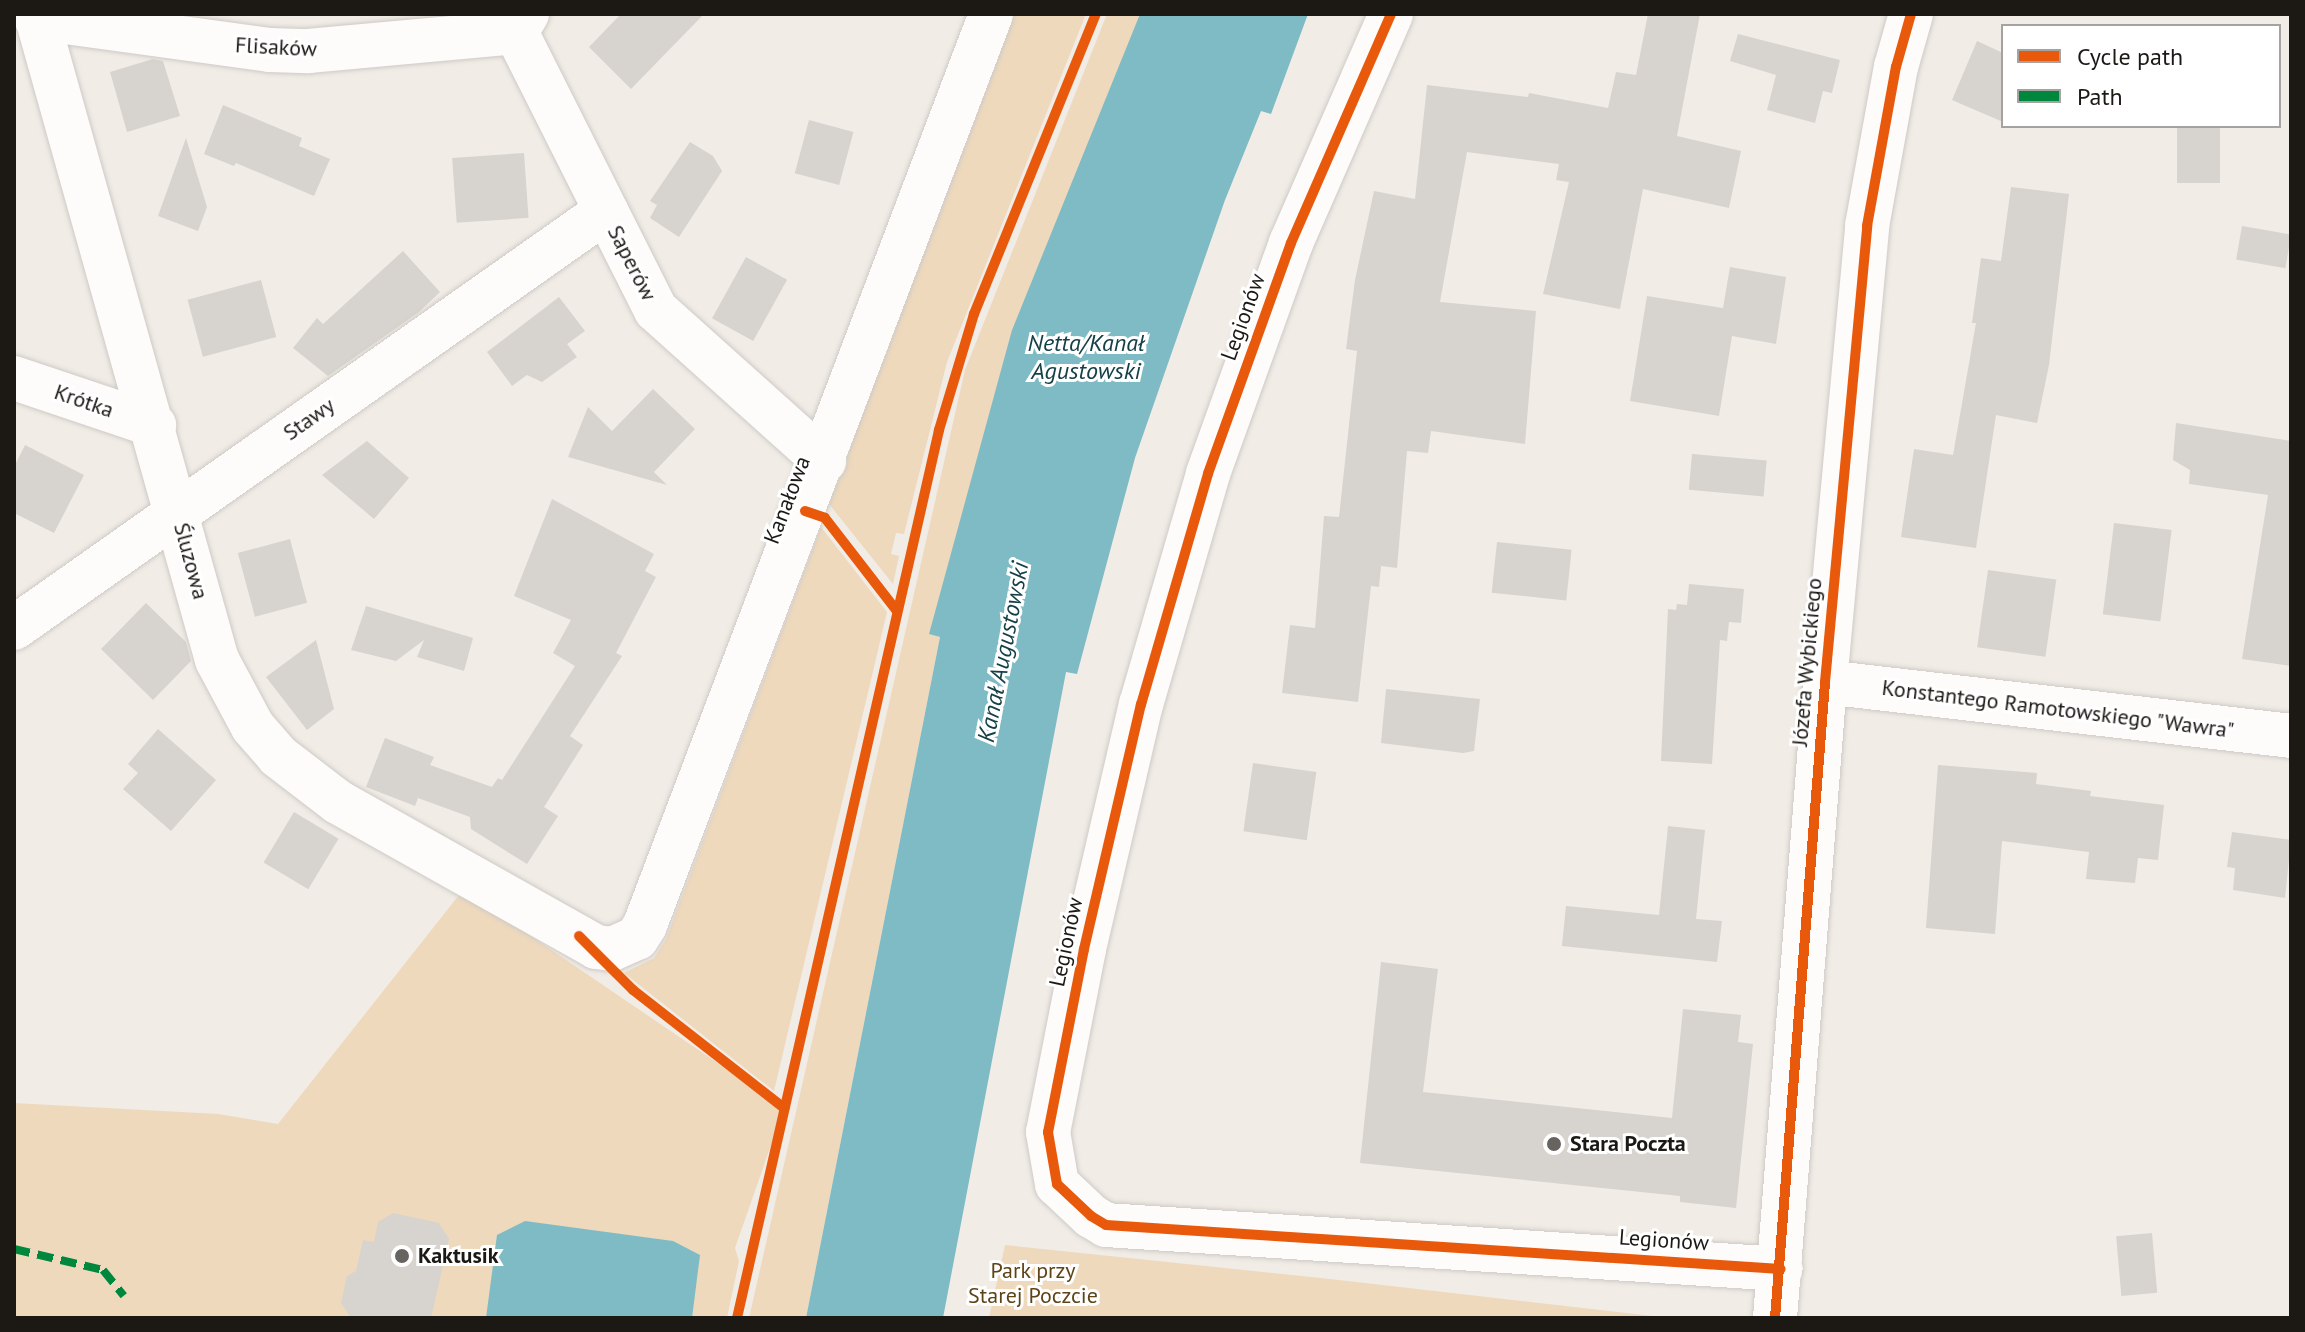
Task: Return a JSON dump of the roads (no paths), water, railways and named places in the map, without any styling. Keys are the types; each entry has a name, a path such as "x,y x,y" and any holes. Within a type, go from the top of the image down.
{"street":[{"name":"Kanałowa","path":"579,936 596,947 612,949 637,938 645,925 824,461 991,14"},
{"name":"Legionów","path":"1391,14 1291,243 1208,474 1141,704 1084,949 1048,1132 1057,1184 1091,1216 1106,1225 1781,1269"},
{"name":"Józefa Wybickiego","path":"1775,1318 1825,682 1867,226 1896,67 1911,14"},
{"name":"Flisaków","path":"36,16 270,50 308,51 522,23"},
{"name":"Śluzowa","path":"36,16 154,425 217,660 253,727 278,756 338,802 579,936"},
{"name":"Saperów","path":"522,23 606,211 656,310 824,461"},
{"name":"Stawy","path":"14,628 606,211"},
{"name":"Krótka","path":"14,378 154,425"},
{"name":"Konstantego Ramotowskiego \"Wawra\"","path":"1825,682 2291,736"}],"water":[{"name":"Netta/Kanał Agustowski","path":"1140,14 1308,14 1271,114 1261,111 1225,200 1135,458 1077,674 1066,672 943,1318 806,1318 940,637 929,634 1012,330"},
{"path":"525,1221 673,1241 700,1255 692,1318 486,1318 497,1235"}],"place":[{"name":"Stara Poczta","path":"1554,1144"},
{"name":"Kaktusik","path":"402,1256"}],"water label":[{"name":"Kanał Augustowski","path":"1003,652"}],"park label":[{"name":"Park przy Starej Poczcie","path":"1033,1282"}]}
